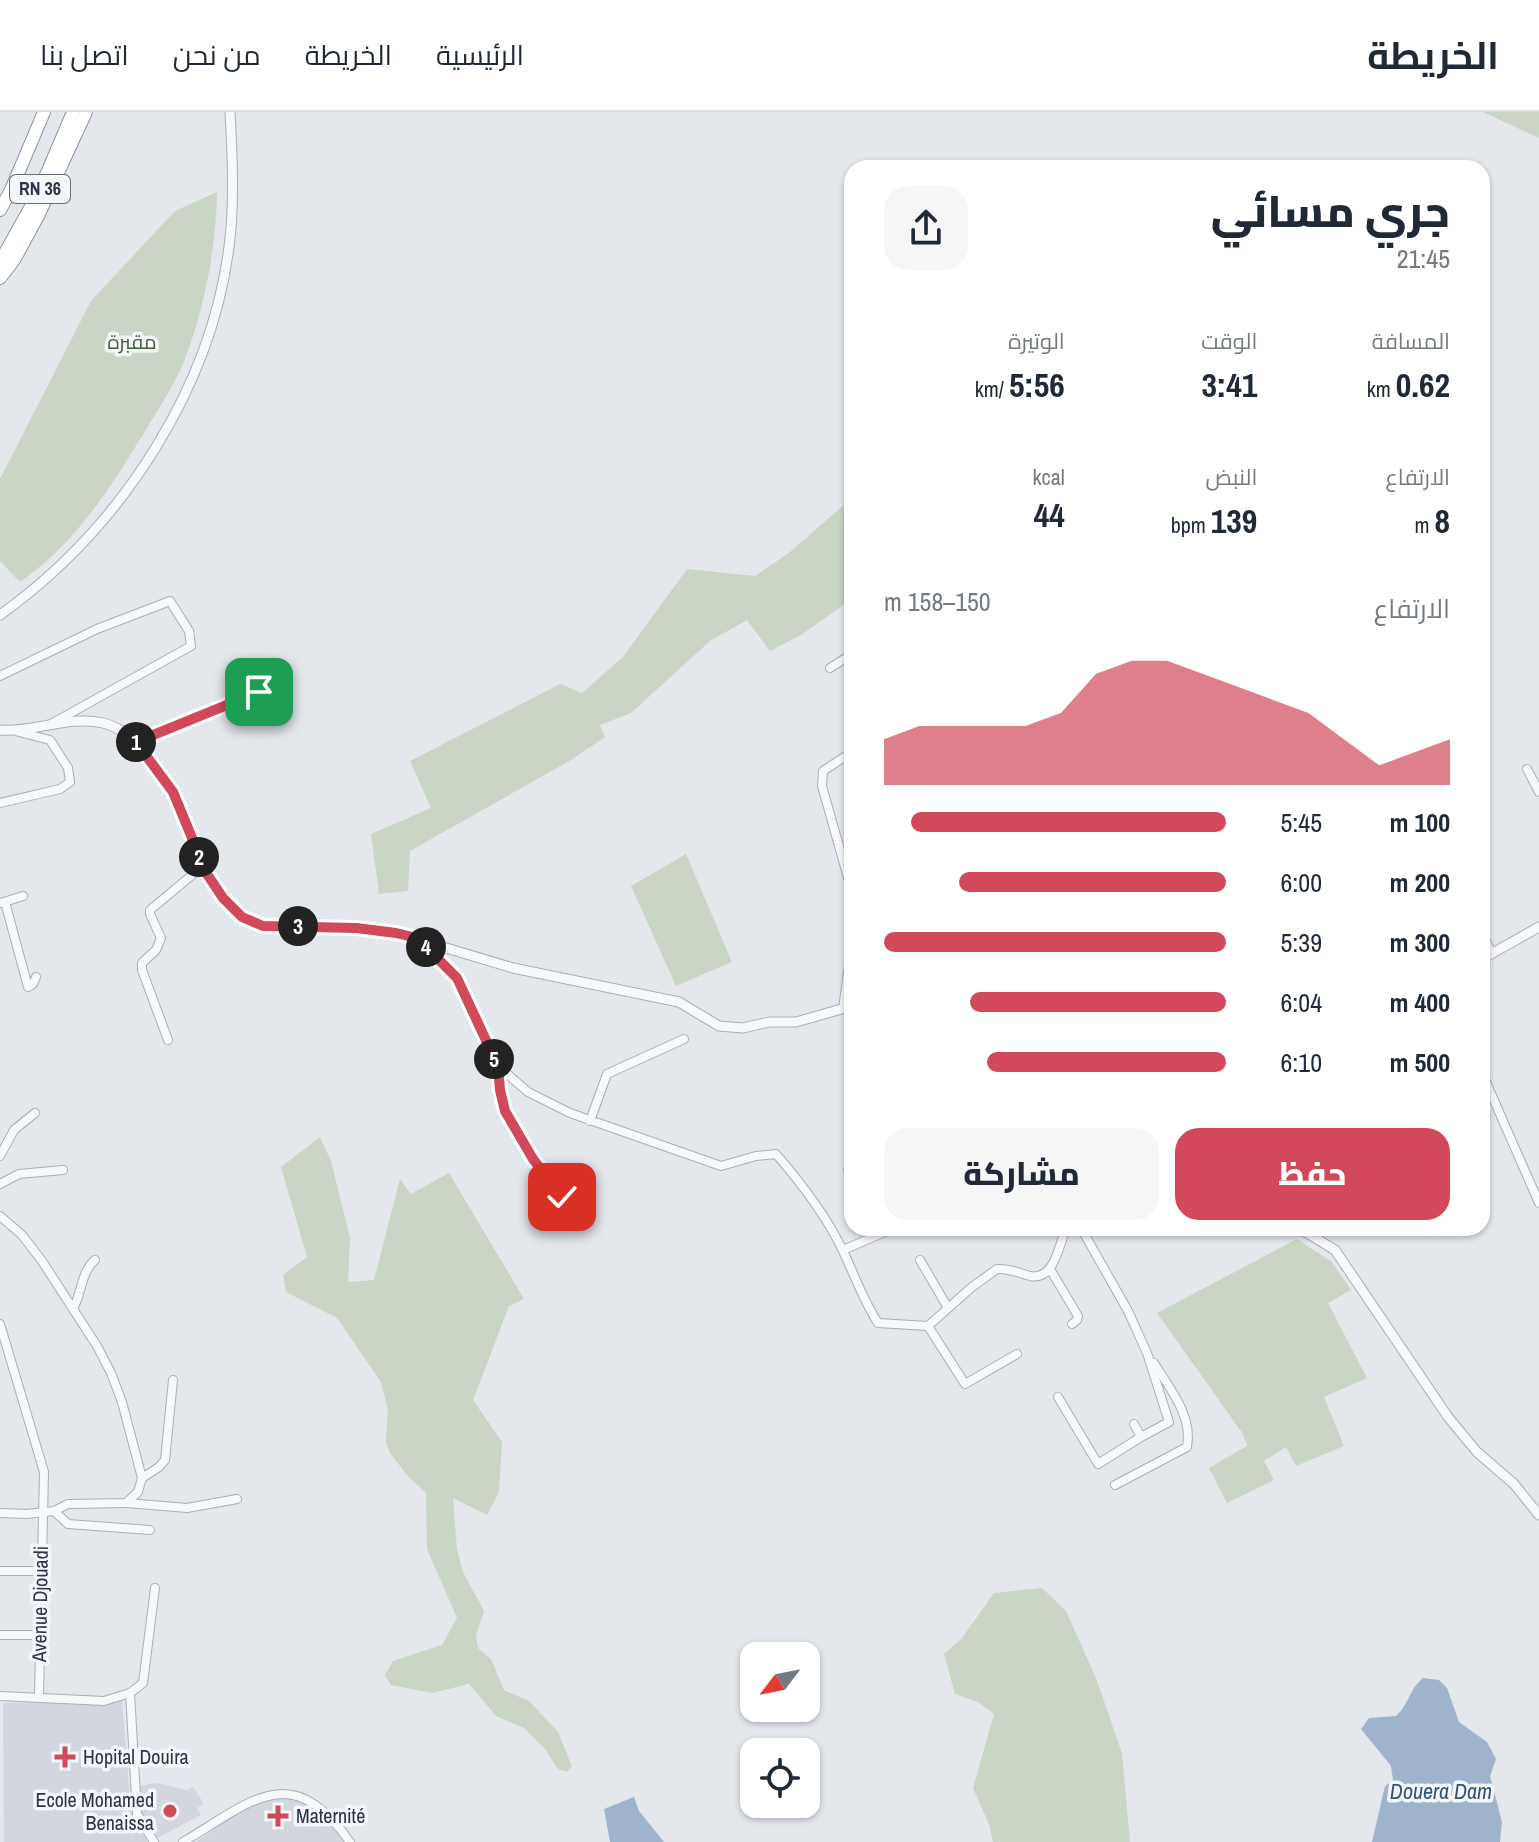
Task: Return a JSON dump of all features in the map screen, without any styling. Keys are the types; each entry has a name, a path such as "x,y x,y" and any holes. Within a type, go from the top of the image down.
{"highway":[{"path":"0,210 42,112"},
{"name":"RN 36","path":"0,262 38,194 73,112"},
{"path":"0,278 14,260 38,216 86,112"}],"street":[{"path":"0,615 57,569 118,502 154,449 198,364 222,282 231,230 230,112"},
{"path":"0,676 97,629 170,601 189,631 191,646 51,724"},
{"path":"830,668 844,659"},
{"path":"136,742 259,692"},
{"path":"19,732 51,724 89,721 116,727 136,742 173,792 203,866 232,908 251,922 263,926 356,928 396,933 513,968 679,1002 719,1026 743,1028 769,1022 796,1022 844,1009"},
{"path":"0,730 50,740 68,768 70,782 60,789 0,803"},
{"path":"844,757 823,771 822,786 844,864"},
{"path":"1527,769 1539,792"},
{"path":"168,1040 142,970 142,963 156,950 161,938 150,910 203,866"},
{"path":"23,896 2,902 28,987 36,977"},
{"path":"1490,954 1539,927"},
{"path":"417,938 457,978 498,1066 505,1111 533,1159 562,1197"},
{"path":"590,1121 607,1074 684,1039"},
{"path":"498,1066 528,1092 590,1121 721,1166 776,1154 809,1192 843,1250 863,1299 878,1323 928,1326 997,1269 1039,1277 1050,1269 1063,1236"},
{"path":"1490,1091 1539,1203"},
{"path":"0,1156 14,1130 35,1113"},
{"path":"0,1184 19,1174 63,1170"},
{"path":"0,1216 22,1235 73,1309 111,1373 142,1478 138,1492 126,1503"},
{"path":"843,1250 875,1236"},
{"path":"1058,1397 1098,1464 1169,1422 1147,1353 1128,1311 1086,1236"},
{"path":"1312,1236 1335,1250 1448,1417 1477,1452 1514,1484 1539,1515"},
{"path":"73,1309 86,1269 95,1260"},
{"path":"920,1260 948,1308"},
{"path":"1050,1269 1078,1316 1072,1324"},
{"name":"Avenue Djouadi","path":"0,1324 44,1472 39,1696"},
{"path":"928,1326 965,1384 1017,1354"},
{"path":"1115,1485 1187,1447 1190,1432 1182,1408 1147,1353"},
{"path":"142,1478 165,1460 173,1380"},
{"path":"1134,1424 1141,1437"},
{"path":"0,1513 43,1513 68,1504 126,1503 187,1508 237,1499"},
{"path":"54,1511 68,1524 150,1530"},
{"path":"0,1571 40,1571"},
{"path":"0,1696 104,1701 130,1693 143,1683 155,1588"},
{"path":"0,1635 38,1635"},
{"path":"130,1693 137,1814 154,1842"},
{"path":"183,1842 253,1799 288,1794 308,1799 327,1812 350,1842"}],"shaded area":[{"name":"Hopital Douira","path":"122,1700 131,1811 147,1842 4,1842 3,1703"},
{"name":"Ecole Mohamed Benaissa","path":"157,1783 187,1790 193,1787 204,1804 197,1808 201,1815 155,1839 138,1806 144,1802 138,1786"},
{"name":"Maternité","path":"286,1797 317,1811 331,1822 346,1842 196,1842 258,1800"}],"green space":[{"path":"1483,112 1539,112 1539,138"},
{"name":"مقبرة","path":"217,192 204,298 177,377 120,471 91,512 59,549 20,582 0,561 0,479 91,301 175,211"},
{"path":"844,505 844,605 801,635 770,651 747,620 710,641 631,713 600,725 605,737 571,760 410,851 408,891 379,894 371,834 431,808 410,761 560,684 582,693 623,657 687,569 755,576 790,552"},
{"path":"686,854 732,962 676,986 631,886"},
{"path":"320,1137 331,1161 350,1238 348,1282 374,1280 400,1179 411,1194 449,1173 524,1299 509,1306 473,1400 502,1442 499,1492 487,1515 453,1498 457,1549 463,1572 484,1611 476,1635 478,1648 491,1659 504,1690 529,1701 558,1732 572,1766 567,1772 558,1769 545,1749 524,1728 496,1716 469,1684 432,1693 391,1685 385,1675 393,1661 442,1645 457,1618 427,1549 426,1493 407,1475 390,1453 386,1442 388,1410 381,1382 337,1318 286,1292 283,1275 307,1257 281,1167"},
{"path":"1297,1239 1332,1262 1351,1290 1328,1303 1367,1378 1324,1397 1344,1446 1296,1466 1286,1447 1264,1461 1274,1480 1227,1503 1209,1468 1247,1446 1243,1434 1157,1313"},
{"path":"1042,1588 1066,1611 1096,1678 1122,1753 1130,1842 993,1842 989,1824 973,1788 994,1714 978,1702 955,1694 944,1654 962,1638 994,1593"}],"water":[{"name":"Douera Dam","path":"1423,1678 1439,1680 1447,1688 1459,1722 1487,1742 1496,1759 1490,1776 1502,1822 1500,1842 1372,1842 1385,1786 1393,1780 1391,1766 1361,1729 1369,1718 1396,1716"},
{"path":"634,1797 639,1811 664,1842 610,1842 604,1809"}],"place":[{"name":"Hopital Douira","path":"65,1757"},
{"name":"Ecole Mohamed Benaissa","path":"170,1811"},
{"name":"Maternité","path":"278,1816"}],"route":[{"path":"259,692 186,719 136,742 173,792 207,874 232,908 242,917 263,926 356,928 417,938 457,978 498,1066 505,1111 533,1159 562,1197"}]}
